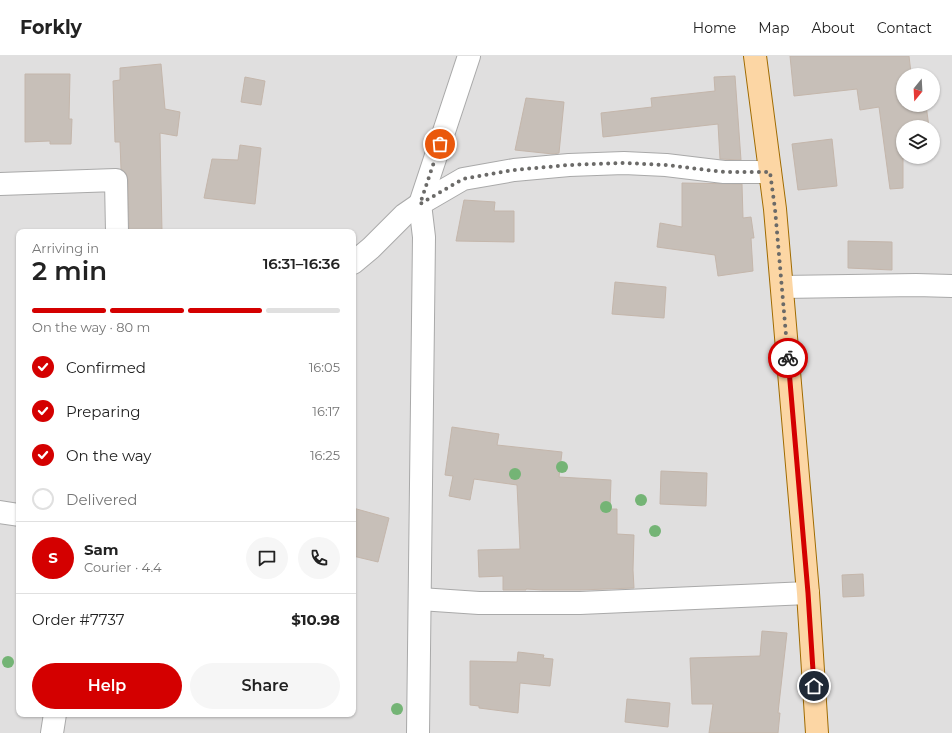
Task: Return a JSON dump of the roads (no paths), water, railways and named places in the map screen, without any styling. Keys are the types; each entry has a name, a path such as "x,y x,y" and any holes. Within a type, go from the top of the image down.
{"main road":[{"path":"755,56 775,209 808,593 817,733"}],"street":[{"path":"418,733 424,237 420,204 470,56"},
{"path":"356,260 371,248 404,215 463,179 514,170 569,165 624,163 666,165 724,172 770,172"},
{"path":"0,184 116,180 117,229"},
{"path":"782,287 916,285 952,286"},
{"path":"0,512 16,515"},
{"path":"420,599 479,603 580,603 808,593"},
{"path":"52,733 55,717"}]}
